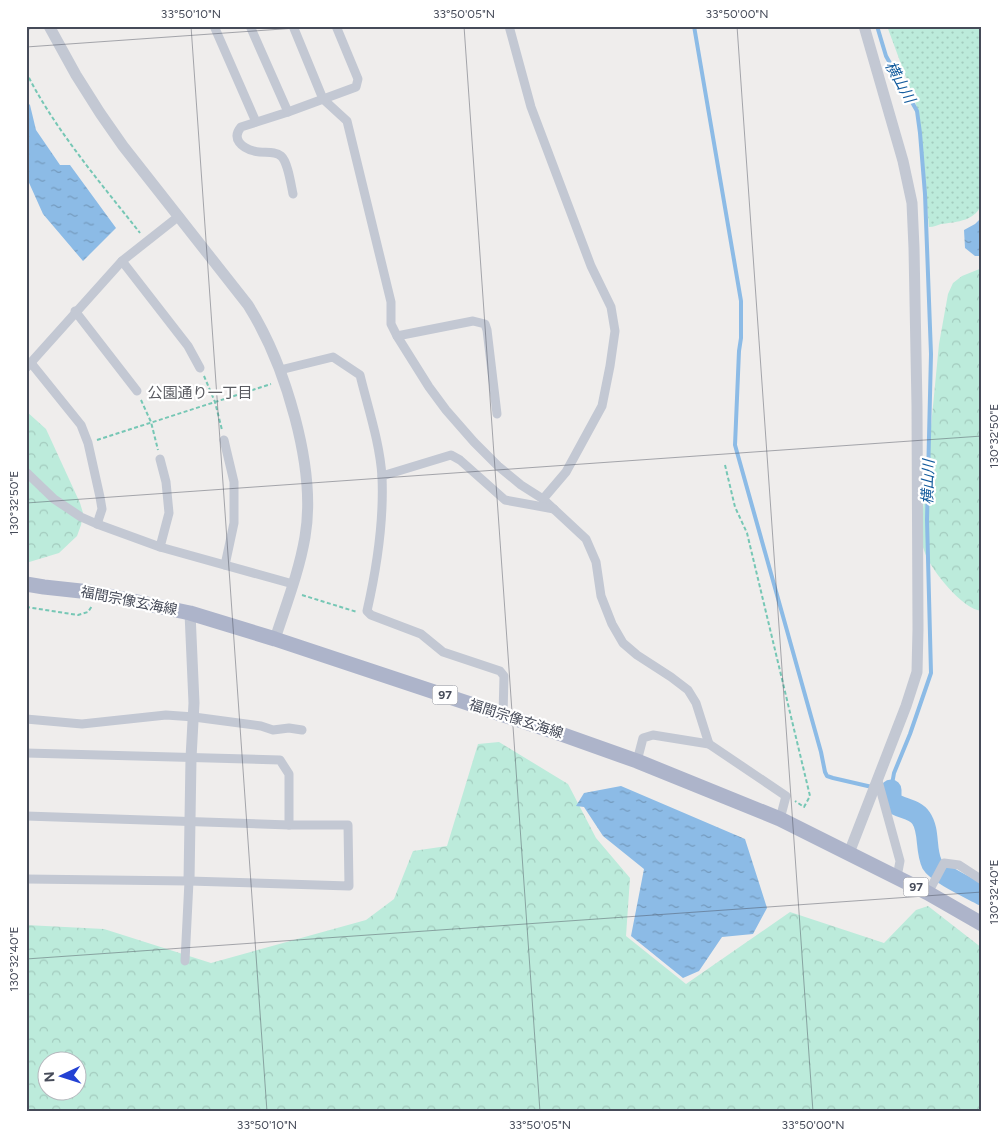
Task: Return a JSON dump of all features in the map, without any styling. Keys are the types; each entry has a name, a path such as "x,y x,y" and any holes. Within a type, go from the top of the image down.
{"main road":[{"name":"福間宗像玄海線","path":"26,584 100,594 190,613 275,639 637,761 780,819 928,893 982,924"}],"street":[{"path":"49,26 100,113 248,305 262,329 282,375 302,449 307,501 305,536 275,639"},
{"path":"214,26 256,122"},
{"path":"250,26 288,112"},
{"path":"293,26 323,99 347,121 391,302 391,324 397,336 429,387 474,442 498,466 543,499 586,538 596,562 601,596 612,624 623,643 637,655 688,690 696,703 709,744"},
{"path":"293,194 284,160 280,155 255,152 239,143 237,132 241,127 356,87 358,80 336,26"},
{"path":"509,26 531,107 588,257 611,307 615,330 602,406 566,472 543,499"},
{"path":"849,853 906,706 916,672 918,620 912,203 903,161 864,26"},
{"path":"97,524 102,509 88,443 81,425 29,365 122,261 146,240 179,216"},
{"path":"122,261 188,346 200,368"},
{"path":"76,311 137,391"},
{"path":"397,336 473,322 485,324 496,414"},
{"path":"282,375 334,357 360,375 374,430 382,476 380,540 367,611 371,615 421,634 443,652 500,671 504,676 503,715"},
{"path":"224,440 234,482 234,523 225,565"},
{"path":"382,476 452,455 505,500 554,509"},
{"path":"160,459 166,482 169,513 160,547"},
{"path":"26,472 54,499 81,517 160,547 225,565 291,588"},
{"path":"185,961 194,717 190,613"},
{"path":"26,720 82,724 166,715 261,726 273,730 289,728 302,730"},
{"path":"637,761 643,738 653,735 709,744 786,796 780,819"},
{"path":"26,753 280,760 289,774 289,825"},
{"path":"878,781 900,861 897,877"},
{"path":"26,816 289,825 348,825 349,886 189,881 26,879"},
{"path":"928,893 944,863 959,865 982,880"}],"path":[{"path":"26,72 66,138 146,240"},
{"path":"200,368 215,402 224,440"},
{"path":"88,443 215,402 282,375"},
{"path":"137,391 151,422 160,459"},
{"path":"725,466 735,508 746,533 810,796 804,807 786,796"},
{"path":"291,588 361,613 367,611"},
{"path":"26,607 78,615 88,612 100,594"}],"green space":[{"path":"887,26 982,26 982,202 976,213 971,217 929,227 918,110"},
{"path":"982,268 982,611 974,609 957,597 941,579 925,553 921,530 939,344 948,294 953,283 962,276"},
{"path":"26,411 46,429 83,513 77,536 59,553 26,563"},
{"path":"499,742 568,784 596,838 630,878 626,936 686,984 790,912 884,943 916,910 928,906 982,948 982,1112 26,1112 26,925 104,929 211,963 366,920 394,899 413,851 447,846 478,744"}],"water":[{"path":"26,101 30,105 36,130 60,165 70,165 116,228 83,261 43,214 26,176"},
{"path":"982,217 982,256 975,256 965,248 964,230 975,224"},
{"path":"621,786 745,839 767,908 753,934 722,937 699,971 683,978 631,936 644,869 603,836 584,807 576,806 584,793"}],"waterway":[{"path":"694,26 741,301 741,338 735,445 825,772 827,776 833,778 872,787"},
{"name":"横山川","path":"877,26 886,56 917,111 925,194 931,354 927,520 931,673 894,773 891,790 882,789"},
{"name":"横山川","path":"891,790 891,801 914,812 924,823 930,859 935,868 982,895"}],"district":[{"name":"公園通り一丁目","path":"200,393"}]}
